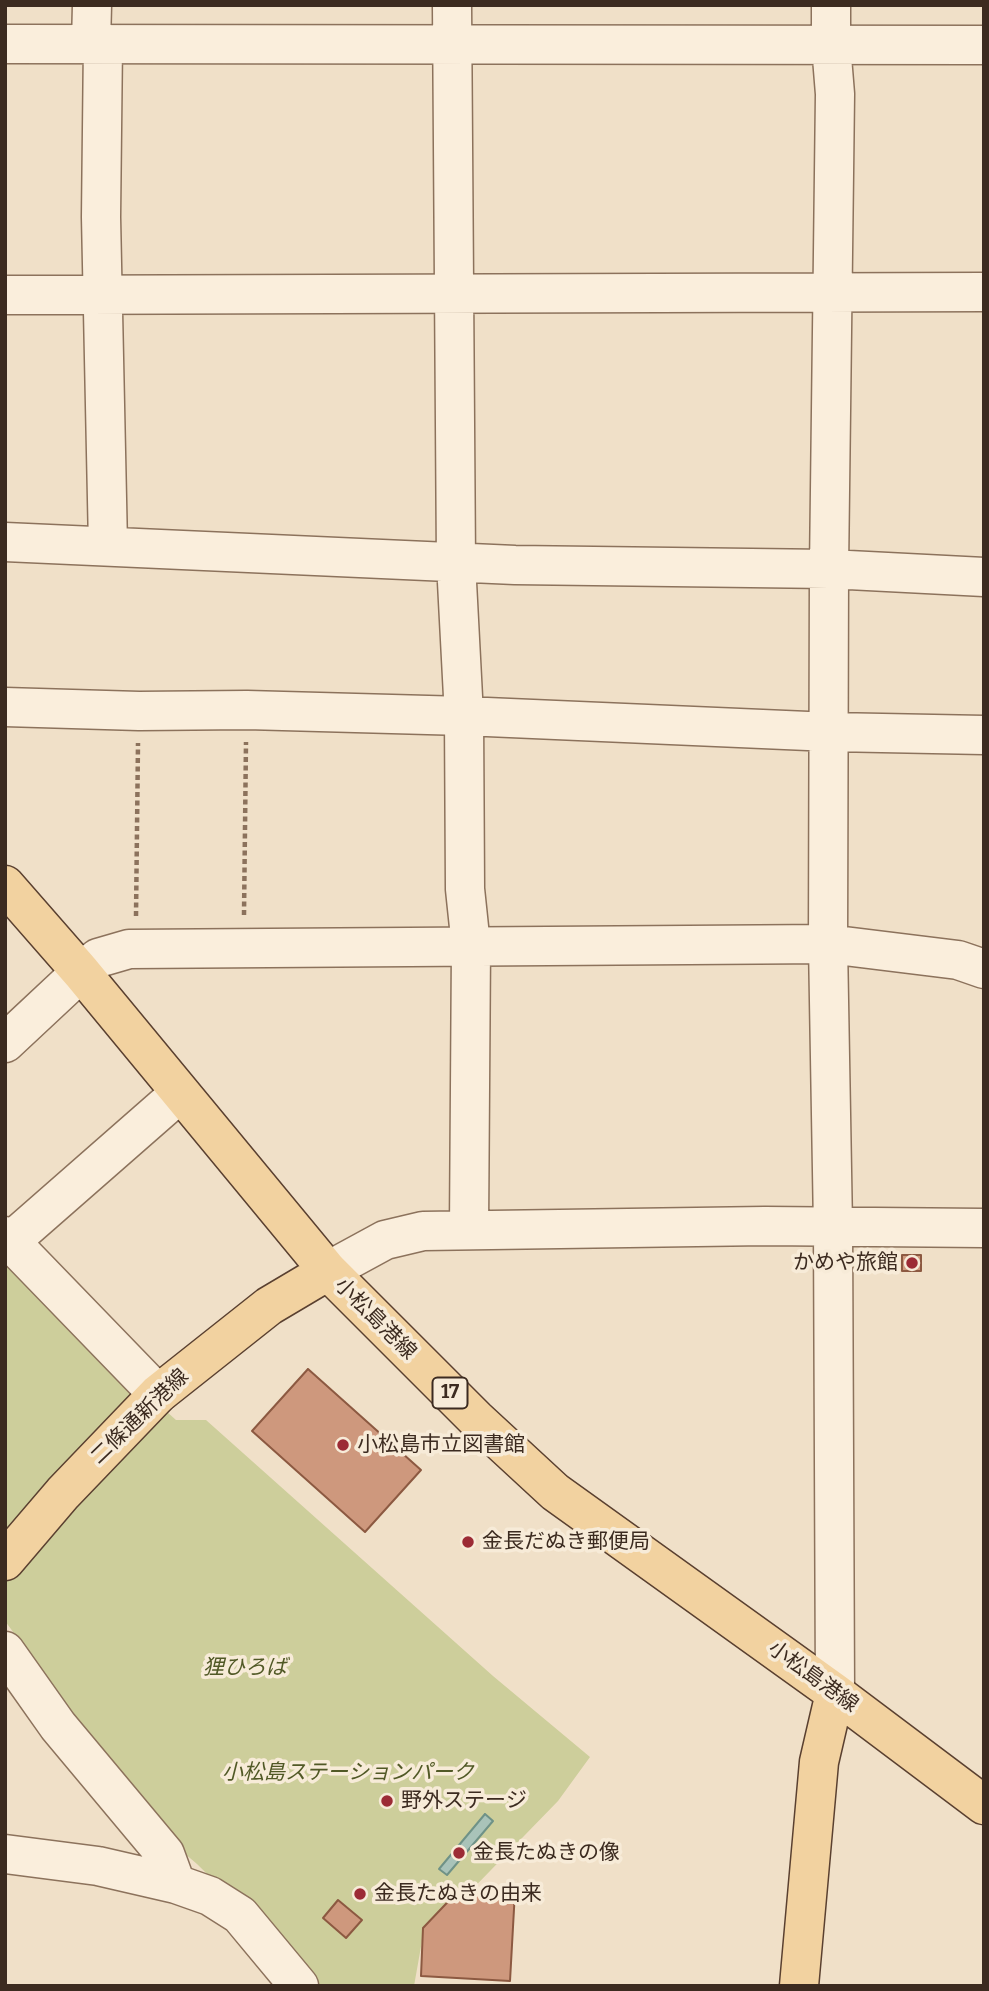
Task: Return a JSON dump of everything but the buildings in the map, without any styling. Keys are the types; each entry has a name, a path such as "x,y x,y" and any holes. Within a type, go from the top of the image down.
{"main road":[{"name":"小松島港線","path":"5,885 81,972 328,1271 476,1419 555,1492 835,1693 984,1805"},
{"name":"二條通新港線","path":"5,1561 63,1493 158,1394 269,1306 328,1271"},
{"path":"799,1986 819,1762 835,1693"}],"street":[{"path":"92,5 97,43 108,546"},
{"path":"452,5 456,563 464,716 465,889 471,946 469,1229"},
{"path":"831,5 835,94 828,944 833,1227 835,1693"},
{"path":"5,44 984,46"},
{"path":"5,295 984,292"},
{"path":"5,542 456,563 829,569 984,577"},
{"path":"5,707 464,716 984,736"},
{"path":"5,1043 99,958 139,948 828,944 958,960 984,969"},
{"path":"158,1394 8,1238 180,1094"},
{"path":"328,1271 385,1240 424,1231 765,1226 984,1228"},
{"path":"5,1651 58,1726 165,1854 176,1884"},
{"path":"5,1854 98,1866 176,1884 210,1896 240,1915 299,1986"}],"path":[{"path":"243,948 247,710"},
{"path":"139,711 136,930 139,948"}],"green space":[{"name":"小松島ステーションパーク","path":"5,1255 118,1368 176,1420 206,1420 493,1676 590,1757 558,1801 422,1941 414,1986 320,1986 197,1864 165,1837 5,1621"}],"shaded area":[{"path":"485,1814 493,1821 447,1875 439,1869"}],"place":[{"name":"かめや旅館","path":"912,1263"},
{"name":"小松島市立図書館","path":"343,1445"},
{"name":"金長だぬき郵便局","path":"468,1542"},
{"name":"野外ステージ","path":"387,1801"},
{"name":"金長たぬきの像","path":"459,1853"},
{"name":"金長たぬきの由来","path":"360,1894"}],"park label":[{"name":"狸ひろば","path":"245,1668"}]}
